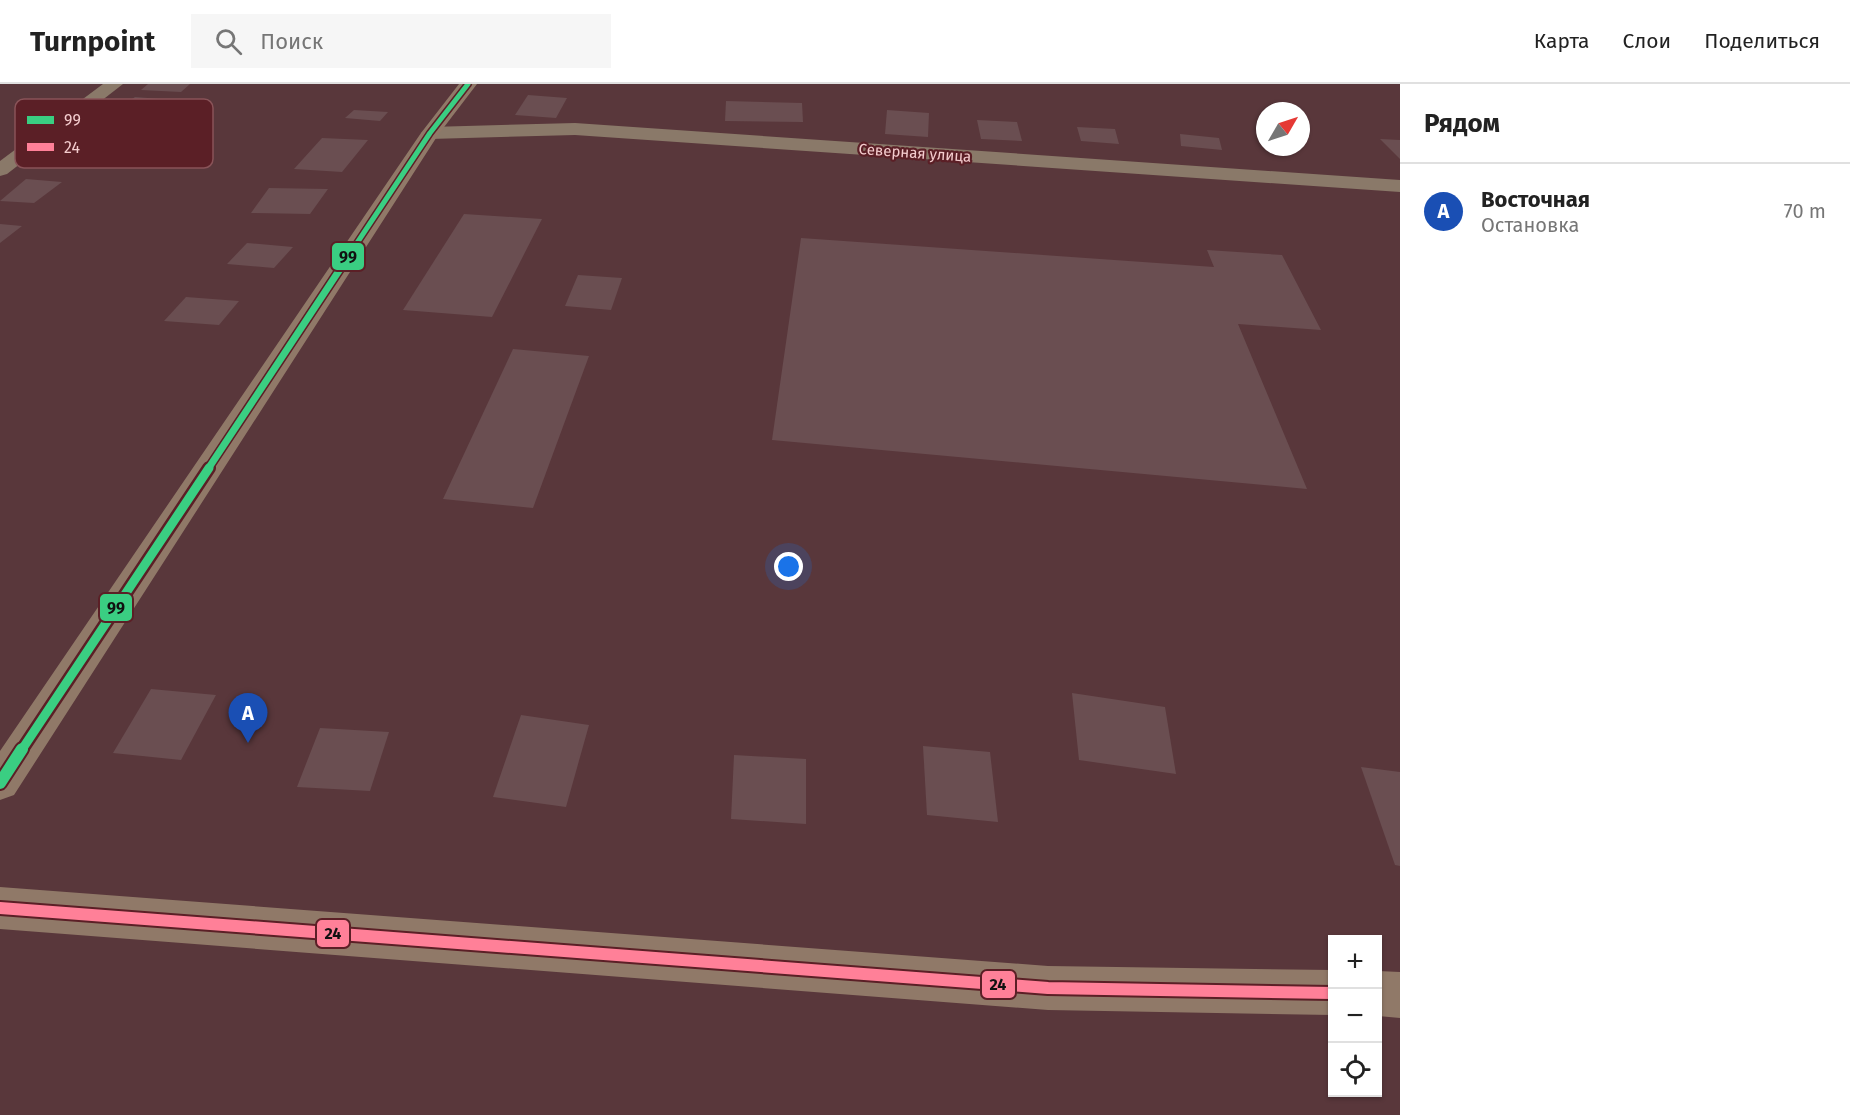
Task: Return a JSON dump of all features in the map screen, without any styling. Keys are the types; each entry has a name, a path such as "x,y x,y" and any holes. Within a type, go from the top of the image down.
{"street":[{"path":"94,99 114,84"},
{"path":"0,783 430,133 468,84"},
{"name":"Северная улица","path":"430,133 575,129 1400,186"},
{"path":"0,170 15,159"},
{"path":"0,908 1048,988 1328,993"},
{"path":"1382,994 1400,995"}],"building":[{"path":"148,84 190,84 181,92 141,90"},
{"path":"528,95 567,98 556,118 515,115"},
{"path":"135,97 160,99 132,99"},
{"path":"726,101 802,103 803,122 725,121"},
{"path":"354,110 388,112 380,121 345,118"},
{"path":"887,110 929,113 928,137 885,134"},
{"path":"977,120 1017,122 1022,141 981,139"},
{"path":"1077,127 1115,129 1119,144 1081,141"},
{"path":"1180,134 1219,138 1222,150 1181,146"},
{"path":"322,138 368,140 342,172 294,169"},
{"path":"1380,139 1400,140 1400,159"},
{"path":"26,179 62,182 34,203 0,201"},
{"path":"269,188 328,189 310,214 251,213"},
{"path":"464,214 542,219 492,317 403,310"},
{"path":"0,224 22,226 0,243"},
{"path":"801,238 1214,267 1207,250 1282,255 1321,330 1238,324 1307,489 772,440"},
{"path":"247,243 293,247 274,268 227,264"},
{"path":"578,275 622,278 611,310 565,306"},
{"path":"186,297 239,301 219,325 164,321"},
{"path":"513,349 589,356 533,508 443,499"},
{"path":"151,689 216,695 181,760 113,753"},
{"path":"1072,693 1165,707 1176,774 1079,760"},
{"path":"521,715 589,725 566,807 493,797"},
{"path":"320,728 389,732 370,791 297,787"},
{"path":"923,746 990,752 998,822 927,815"},
{"path":"734,755 806,759 806,824 731,819"},
{"path":"1361,767 1400,772 1400,866 1395,865"}],"transit line":[{"name":"99","path":"0,783 430,133 468,84"},
{"name":"24","path":"0,908 1048,988 1328,993"}],"place":[{"name":"Восточная","path":"248,743"}]}
